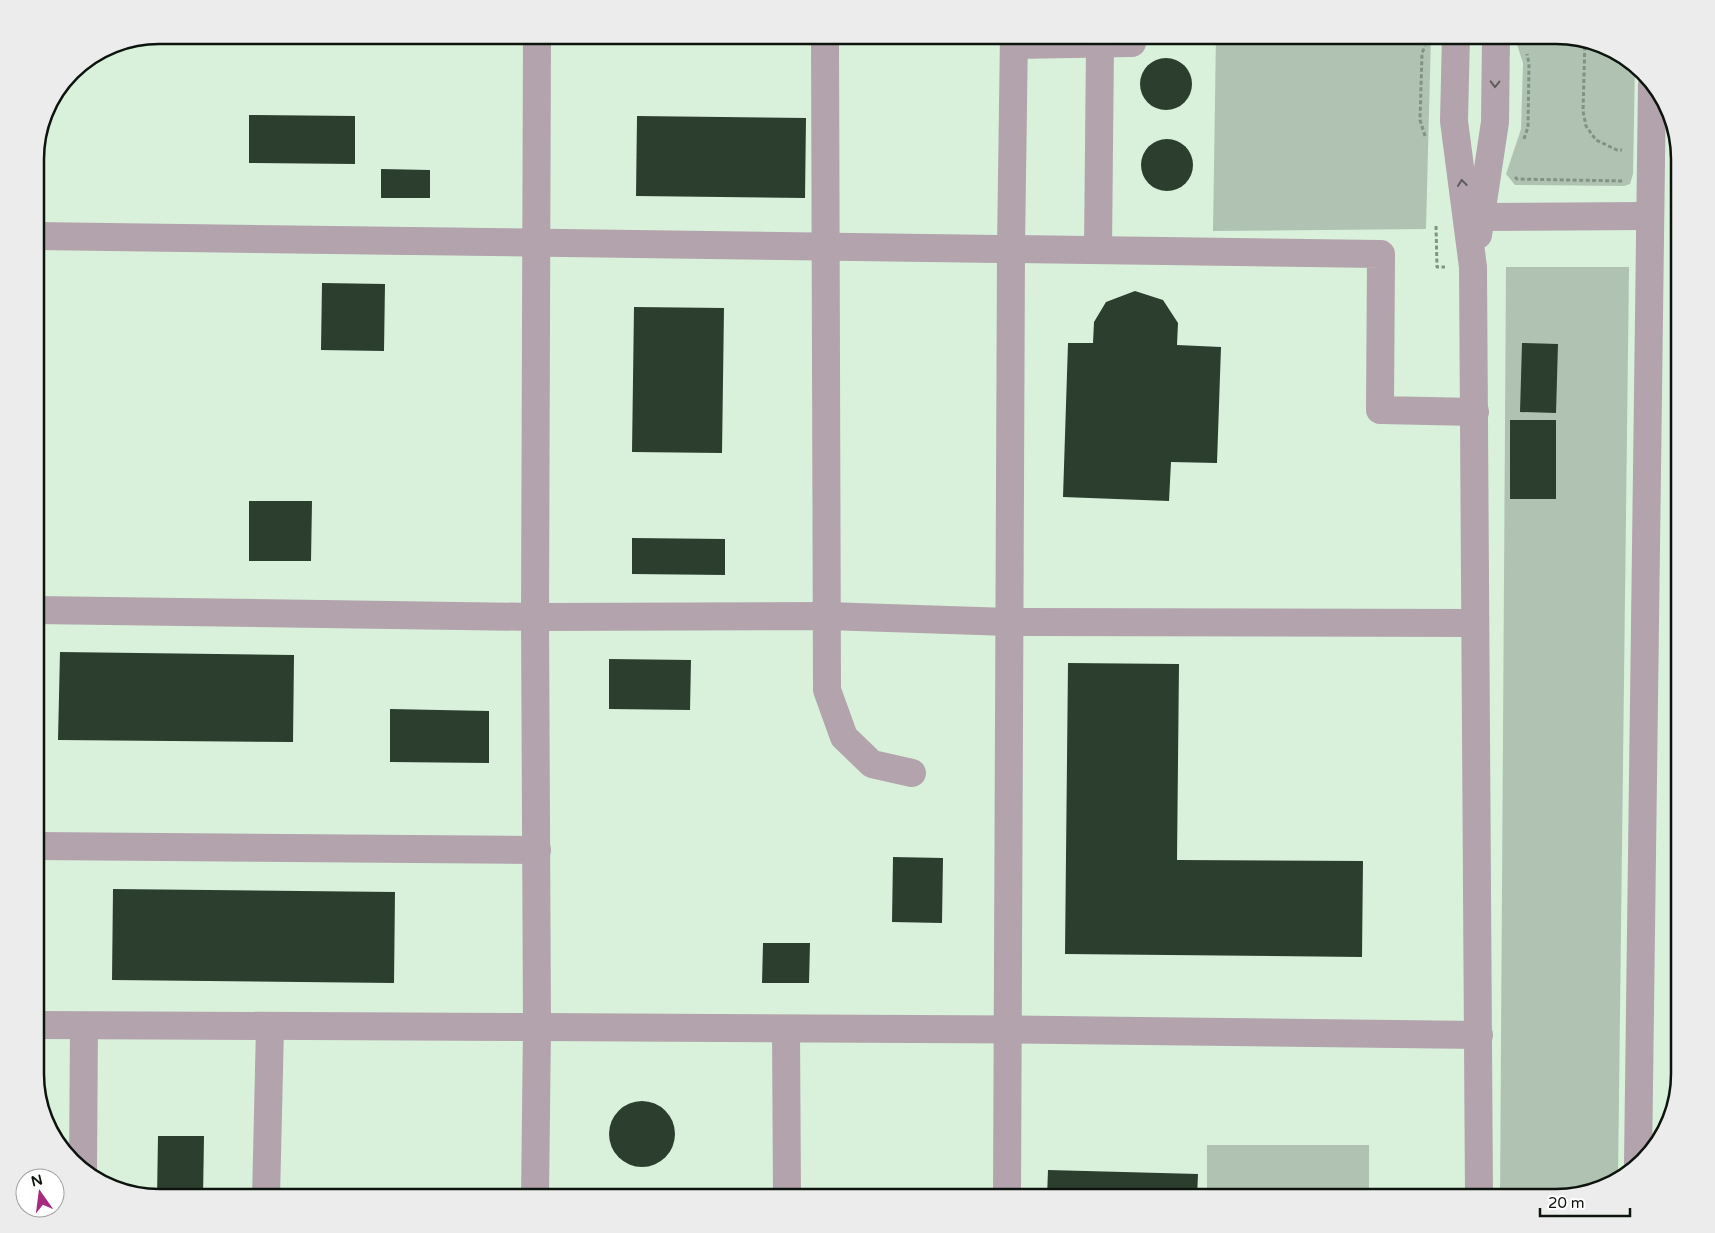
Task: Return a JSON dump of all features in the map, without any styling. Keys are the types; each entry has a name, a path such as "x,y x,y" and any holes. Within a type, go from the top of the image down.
{"street":[{"path":"535,1189 537,1027 535,616 537,44"},
{"path":"825,44 827,690 844,737 872,764 912,773"},
{"path":"1007,1189 1011,248 1014,44"},
{"path":"1098,249 1100,44"},
{"path":"1456,44 1454,121 1473,267 1479,1189"},
{"path":"1473,267 1495,122 1496,44"},
{"path":"1638,1155 1652,95"},
{"path":"1481,216 1650,216"},
{"path":"44,236 826,245 1381,254 1380,410 1475,412"},
{"path":"44,610 535,616 828,616 1009,622 1474,623"},
{"path":"44,846 536,850"},
{"path":"44,1025 270,1028 537,1027 1007,1030 1479,1035"},
{"path":"83,1161 84,1026"},
{"path":"266,1189 270,1028"},
{"path":"786,1029 787,1189"}],"path":[{"path":"1585,48 1583,111 1586,126 1596,140 1617,150 1651,150"},
{"path":"1522,144 1528,127 1530,63 1526,54"},
{"path":"1513,174 1517,179 1651,181"}],"shaded area":[{"path":"1216,44 1431,44 1426,229 1213,231"},
{"path":"1517,44 1564,44 1594,50 1620,63 1635,74 1633,174 1630,184 1624,186 1515,185 1506,174 1521,129 1523,63"},
{"path":"1506,267 1629,267 1618,1171 1594,1183 1579,1187 1500,1189"},
{"path":"1207,1145 1369,1145 1369,1189 1207,1189"}],"building":[{"path":"1161,58 1171,58 1185,65 1192,79 1192,89 1185,103 1171,110 1161,110 1151,106 1144,99 1140,89 1140,79 1144,69 1151,62"},
{"path":"249,115 355,116 355,164 249,163"},
{"path":"637,116 806,118 805,198 636,196"},
{"path":"1162,139 1172,139 1186,146 1193,160 1193,170 1186,184 1172,191 1162,191 1152,187 1145,180 1141,170 1141,160 1145,150 1152,143"},
{"path":"381,169 430,170 430,198 381,198"},
{"path":"322,283 385,284 384,351 321,350"},
{"path":"1135,291 1163,300 1178,323 1177,345 1221,347 1217,463 1171,462 1169,501 1063,497 1068,343 1093,343 1094,322 1106,302"},
{"path":"634,307 724,308 722,453 632,452"},
{"path":"1522,343 1558,344 1556,413 1520,412"},
{"path":"1510,420 1556,420 1556,499 1510,499"},
{"path":"249,501 312,501 311,561 249,561"},
{"path":"632,538 725,539 725,575 632,574"},
{"path":"60,652 294,655 293,742 58,740"},
{"path":"609,659 691,660 690,710 609,709"},
{"path":"1068,663 1179,664 1177,860 1363,861 1362,957 1065,954"},
{"path":"390,709 489,711 489,763 390,762"},
{"path":"893,857 943,858 942,923 892,922"},
{"path":"113,889 395,892 394,983 112,980"},
{"path":"763,943 810,943 809,983 762,983"},
{"path":"642,1101 655,1104 665,1111 672,1121 675,1134 672,1147 665,1157 655,1164 642,1167 629,1164 619,1157 612,1147 609,1134 612,1121 619,1111 629,1104"},
{"path":"158,1136 204,1136 203,1189 157,1189"},
{"path":"1048,1170 1198,1174 1197,1189 1047,1189"}]}
